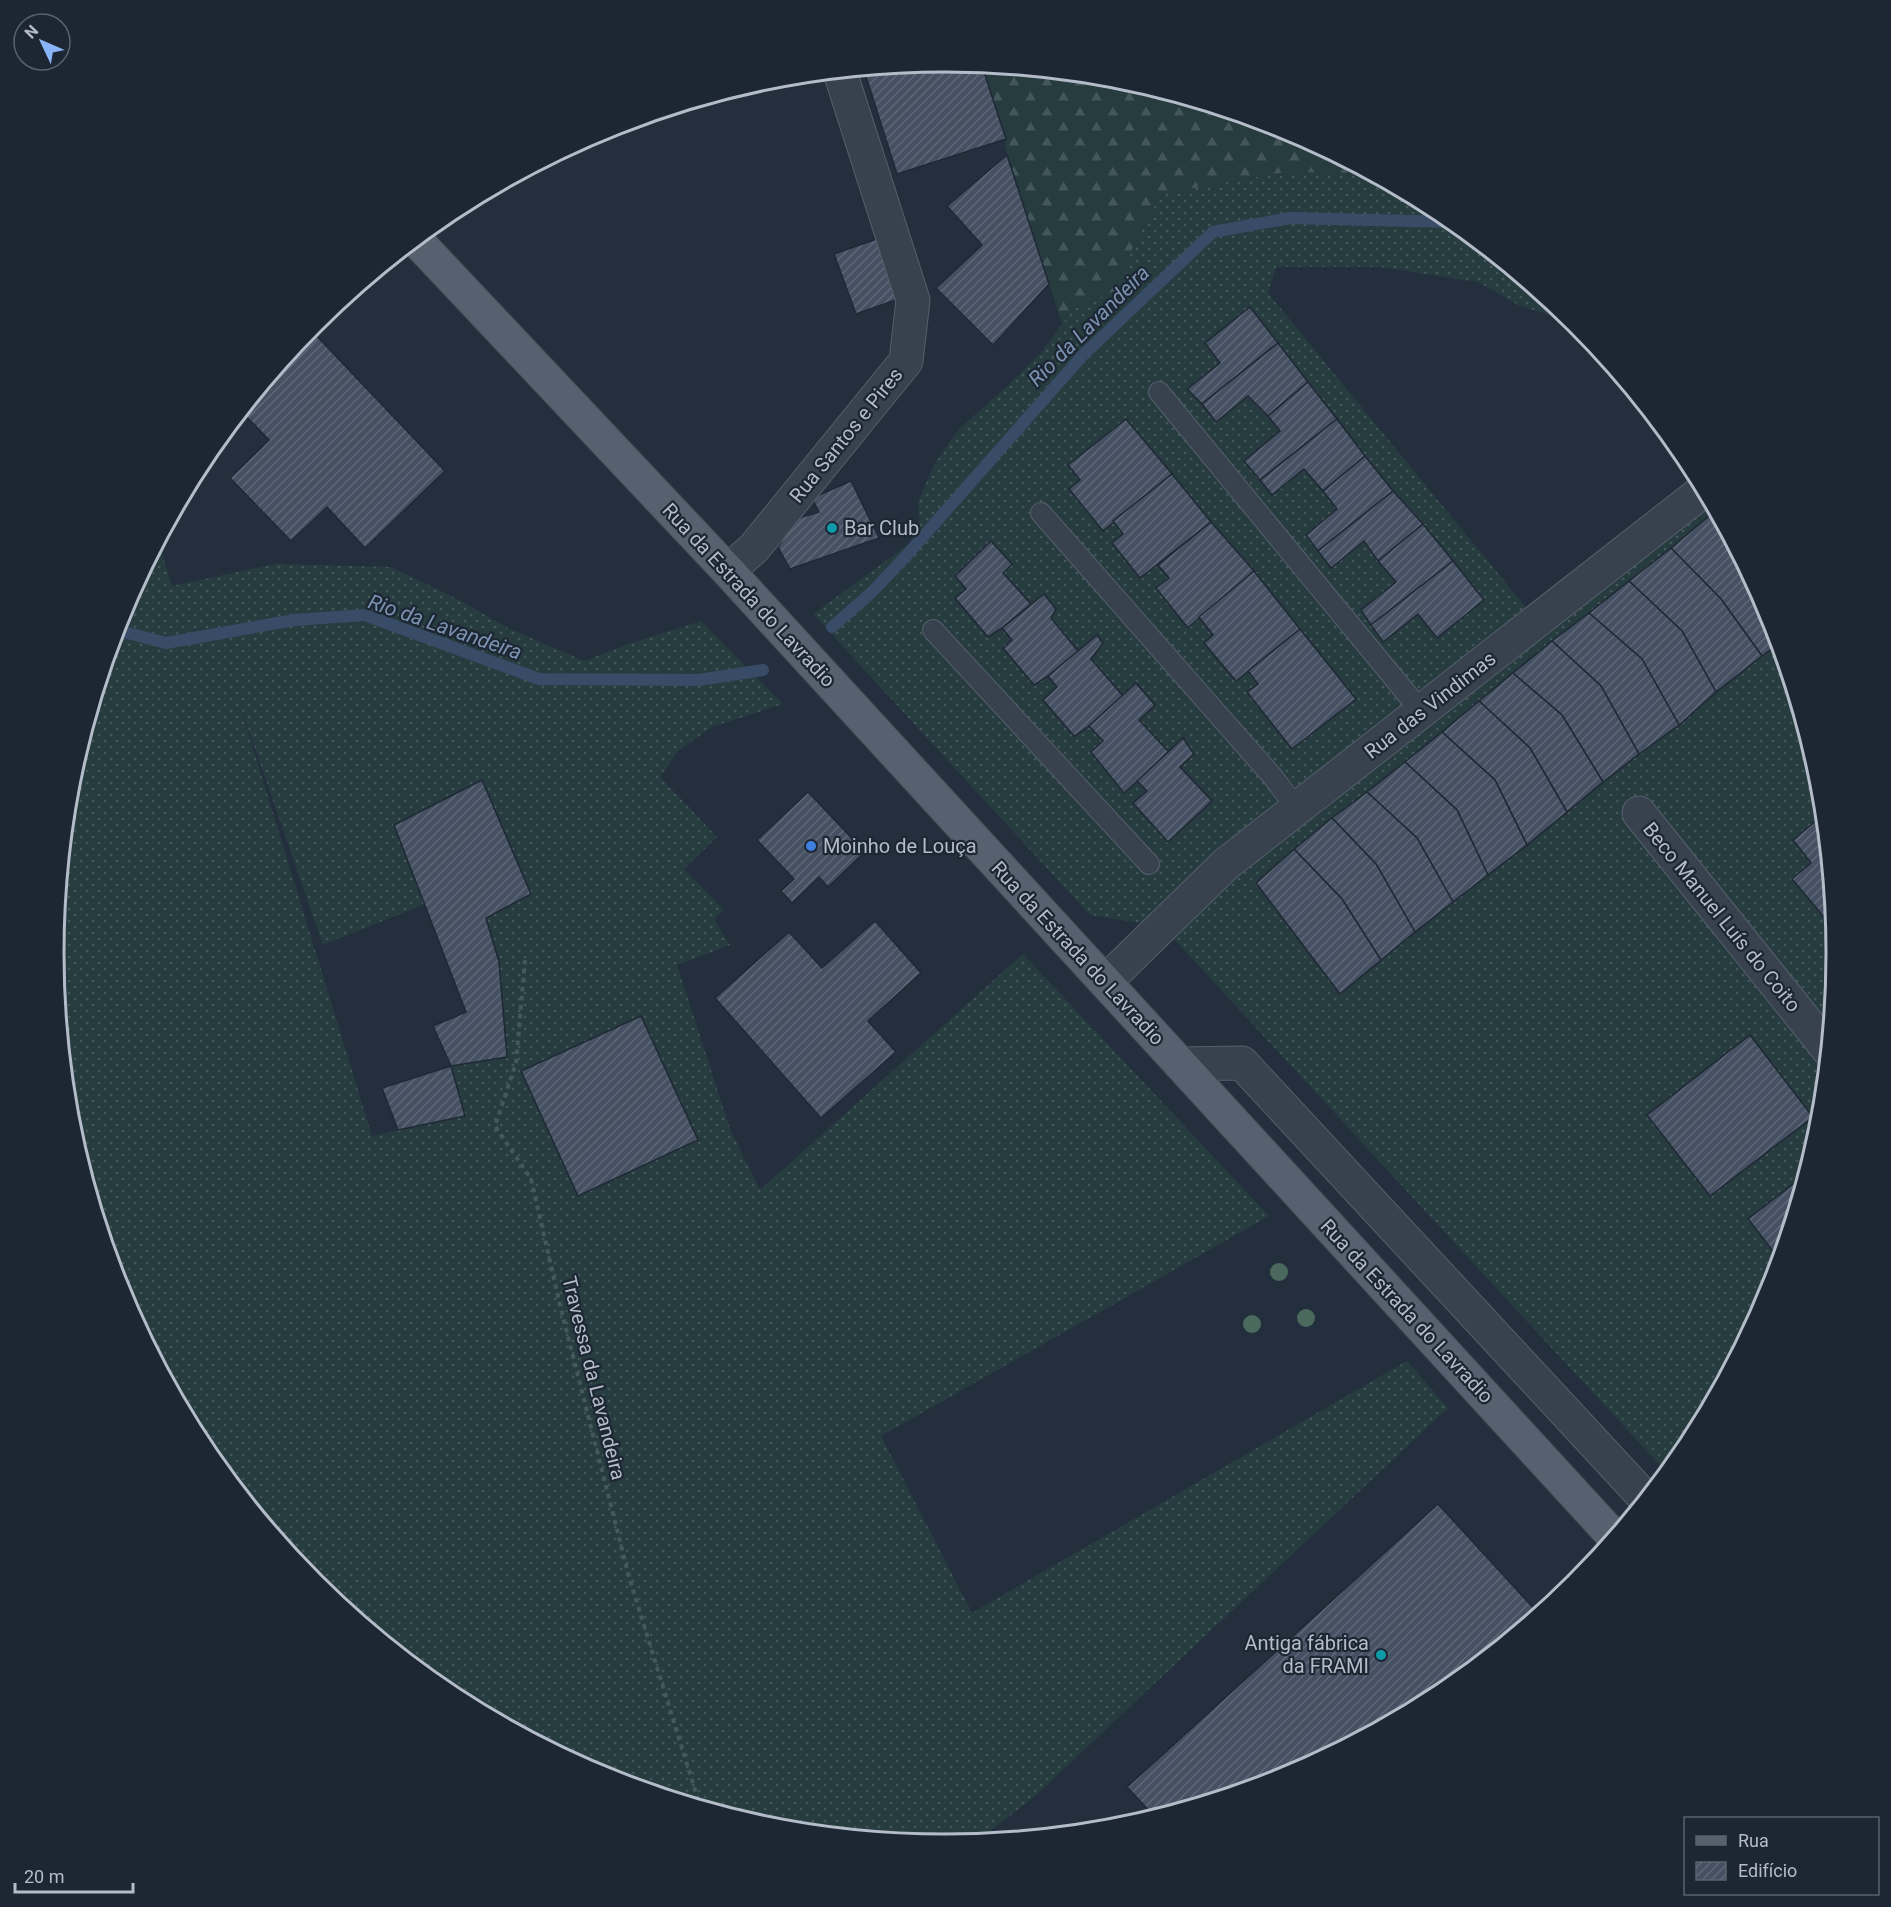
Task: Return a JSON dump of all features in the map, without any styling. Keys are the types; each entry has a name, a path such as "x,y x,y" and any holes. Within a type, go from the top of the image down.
{"main road":[{"name":"Rua da Estrada do Lavradio","path":"422,245 728,571 1610,1532"}],"street":[{"name":"Rua Santos e Pires","path":"728,571 754,548 906,361 913,300 842,79"},
{"name":"Rua das Vindimas","path":"1104,982 1226,864 1697,495"},
{"name":"Beco Manuel Luís do Coito","path":"1639,813 1822,1041"},
{"path":"1180,1064 1242,1063 1641,1494"}],"lane":[{"path":"1160,392 1421,711"},
{"path":"1041,513 1273,777 1297,809"},
{"path":"933,630 1149,864"}],"path":[{"name":"Travessa da Lavandeira","path":"525,960 516,1063 495,1126 531,1179 561,1309 629,1577 698,1798"}],"green space":[{"path":"984,73 1060,80 1117,89 1174,103 1229,119 1283,140 1353,173 1285,172 1161,194 1130,253 1122,288 1074,308 1062,324 1005,147 1005,139"},
{"path":"1285,172 1353,173 1435,221 1482,255 1552,315 1520,306 1478,282 1381,267 1276,267 1268,293 1537,621 1697,495 1736,564 1759,616 1780,670 1796,725 1810,782 1819,839 1825,896 1826,954 1825,1011 1819,1068 1810,1125 1796,1182 1780,1237 1759,1291 1736,1343 1708,1394 1661,1467 1162,926 1090,915 813,614 920,536 918,502 935,463 958,430 1041,353 1074,308 1122,288 1130,253 1161,194"},
{"path":"162,552 172,586 275,564 391,567 459,600 510,629 584,661 631,643 701,621 783,704 712,727 678,751 660,777 717,837 684,869 724,910 714,919 730,945 677,965 730,1129 760,1190 1023,954 1269,1216 881,1436 972,1613 1407,1361 1448,1408 1034,1797 987,1833 888,1833 774,1818 662,1788 608,1767 556,1744 456,1686 365,1616 283,1534 213,1443 155,1343 111,1237 81,1125 66,1011 64,954 66,896 81,782 111,670 132,616","holes":["239,702 323,945 425,904 394,825 482,780 531,893 486,918 499,962 507,1057 451,1066 464,1116 372,1136"]}],"building":[{"path":"946,72 984,73 1006,139 897,174 866,76"},
{"path":"1007,155 1049,284 993,345 936,288 982,245 947,206"},
{"path":"885,236 907,296 856,314 834,254"},
{"path":"1250,307 1278,343 1202,404 1187,389 1220,363 1205,343"},
{"path":"317,337 445,471 365,548 327,507 291,541 230,478 269,440 247,417 283,373"},
{"path":"1278,343 1308,382 1268,416 1248,396 1216,422 1202,404"},
{"path":"1308,382 1337,419 1260,480 1244,461 1280,431 1268,416"},
{"path":"1126,419 1172,474 1103,531 1069,489 1080,480 1068,465"},
{"path":"1337,419 1365,456 1323,491 1304,469 1272,495 1260,480"},
{"path":"1365,456 1393,491 1318,551 1306,535 1337,509 1323,491"},
{"path":"1172,474 1211,522 1140,578 1112,543 1123,534 1113,521"},
{"name":"Bar Club","path":"851,481 879,538 790,569 778,547 795,519 819,512 812,498"},
{"path":"1393,491 1423,524 1378,561 1364,541 1331,568 1318,551"},
{"path":"1709,516 1736,564 1772,649 1762,656 1721,599 1671,548"},
{"path":"1211,522 1254,571 1188,628 1156,588 1169,578 1158,565"},
{"path":"1423,524 1453,561 1371,625 1361,610 1396,582 1378,561"},
{"path":"991,541 1012,564 1003,573 1031,604 988,637 955,598 966,589 955,576"},
{"path":"1671,548 1721,599 1762,656 1716,692 1682,631 1629,581"},
{"path":"1453,561 1484,600 1437,638 1418,614 1383,642 1371,625"},
{"path":"1254,571 1300,629 1236,681 1204,643 1213,635 1199,617"},
{"path":"1629,581 1682,631 1716,692 1679,725 1642,659 1589,613"},
{"path":"1044,594 1056,609 1051,618 1078,651 1034,685 1003,648 1012,640 1002,628"},
{"path":"1589,613 1642,659 1679,725 1639,754 1601,686 1552,641"},
{"path":"1300,629 1356,699 1292,749 1247,692 1258,684 1248,671"},
{"path":"1097,635 1103,643 1091,659 1123,696 1074,736 1043,700 1057,687 1048,676"},
{"path":"1552,641 1601,686 1639,754 1603,782 1562,715 1513,673"},
{"path":"1513,673 1562,715 1603,782 1567,812 1530,748 1479,701"},
{"path":"1136,683 1155,705 1139,720 1169,752 1124,793 1091,752 1103,741 1089,726"},
{"path":"1479,701 1530,748 1567,812 1527,845 1495,780 1442,732"},
{"path":"1442,732 1495,780 1527,845 1488,875 1457,810 1405,762"},
{"path":"1183,738 1194,754 1180,767 1212,801 1168,842 1133,803 1147,791 1137,781"},
{"path":"1405,762 1457,810 1488,875 1453,902 1417,838 1367,792"},
{"path":"482,780 531,894 486,918 499,962 507,1057 451,1066 433,1026 466,1012 394,825"},
{"name":"Moinho de Louça","path":"808,792 865,852 828,887 819,877 792,903 781,891 794,879 757,840"},
{"path":"1367,792 1417,838 1453,902 1415,932 1376,864 1332,818"},
{"path":"1332,818 1376,864 1415,932 1381,960 1342,899 1294,849"},
{"path":"1816,821 1825,896 1824,917 1792,879 1811,863 1793,840"},
{"path":"1294,849 1342,899 1381,960 1340,994 1256,883"},
{"path":"875,921 921,973 868,1021 896,1052 821,1118 715,998 789,932 822,968"},
{"path":"641,1016 698,1140 578,1196 521,1071"},
{"path":"1750,1035 1812,1115 1811,1119 1710,1196 1647,1115"},
{"path":"451,1066 465,1116 398,1130 382,1088"},
{"path":"1796,1182 1774,1252 1748,1219"},
{"name":"Antiga fábrica da FRAMI","path":"1438,1504 1534,1608 1482,1652 1435,1686 1335,1744 1283,1767 1229,1788 1149,1810 1127,1787"}],"waterway":[{"name":"Rio da Lavandeira","path":"832,627 871,593 906,556 1083,355 1213,232 1290,218 1436,222"},
{"name":"Rio da Lavandeira","path":"126,632 166,643 294,620 365,615 539,679 699,680 763,670"}],"place":[{"name":"Bar Club","path":"832,528"},
{"name":"Moinho de Louça","path":"811,846"},
{"name":"Antiga fábrica da FRAMI","path":"1381,1655"}]}
